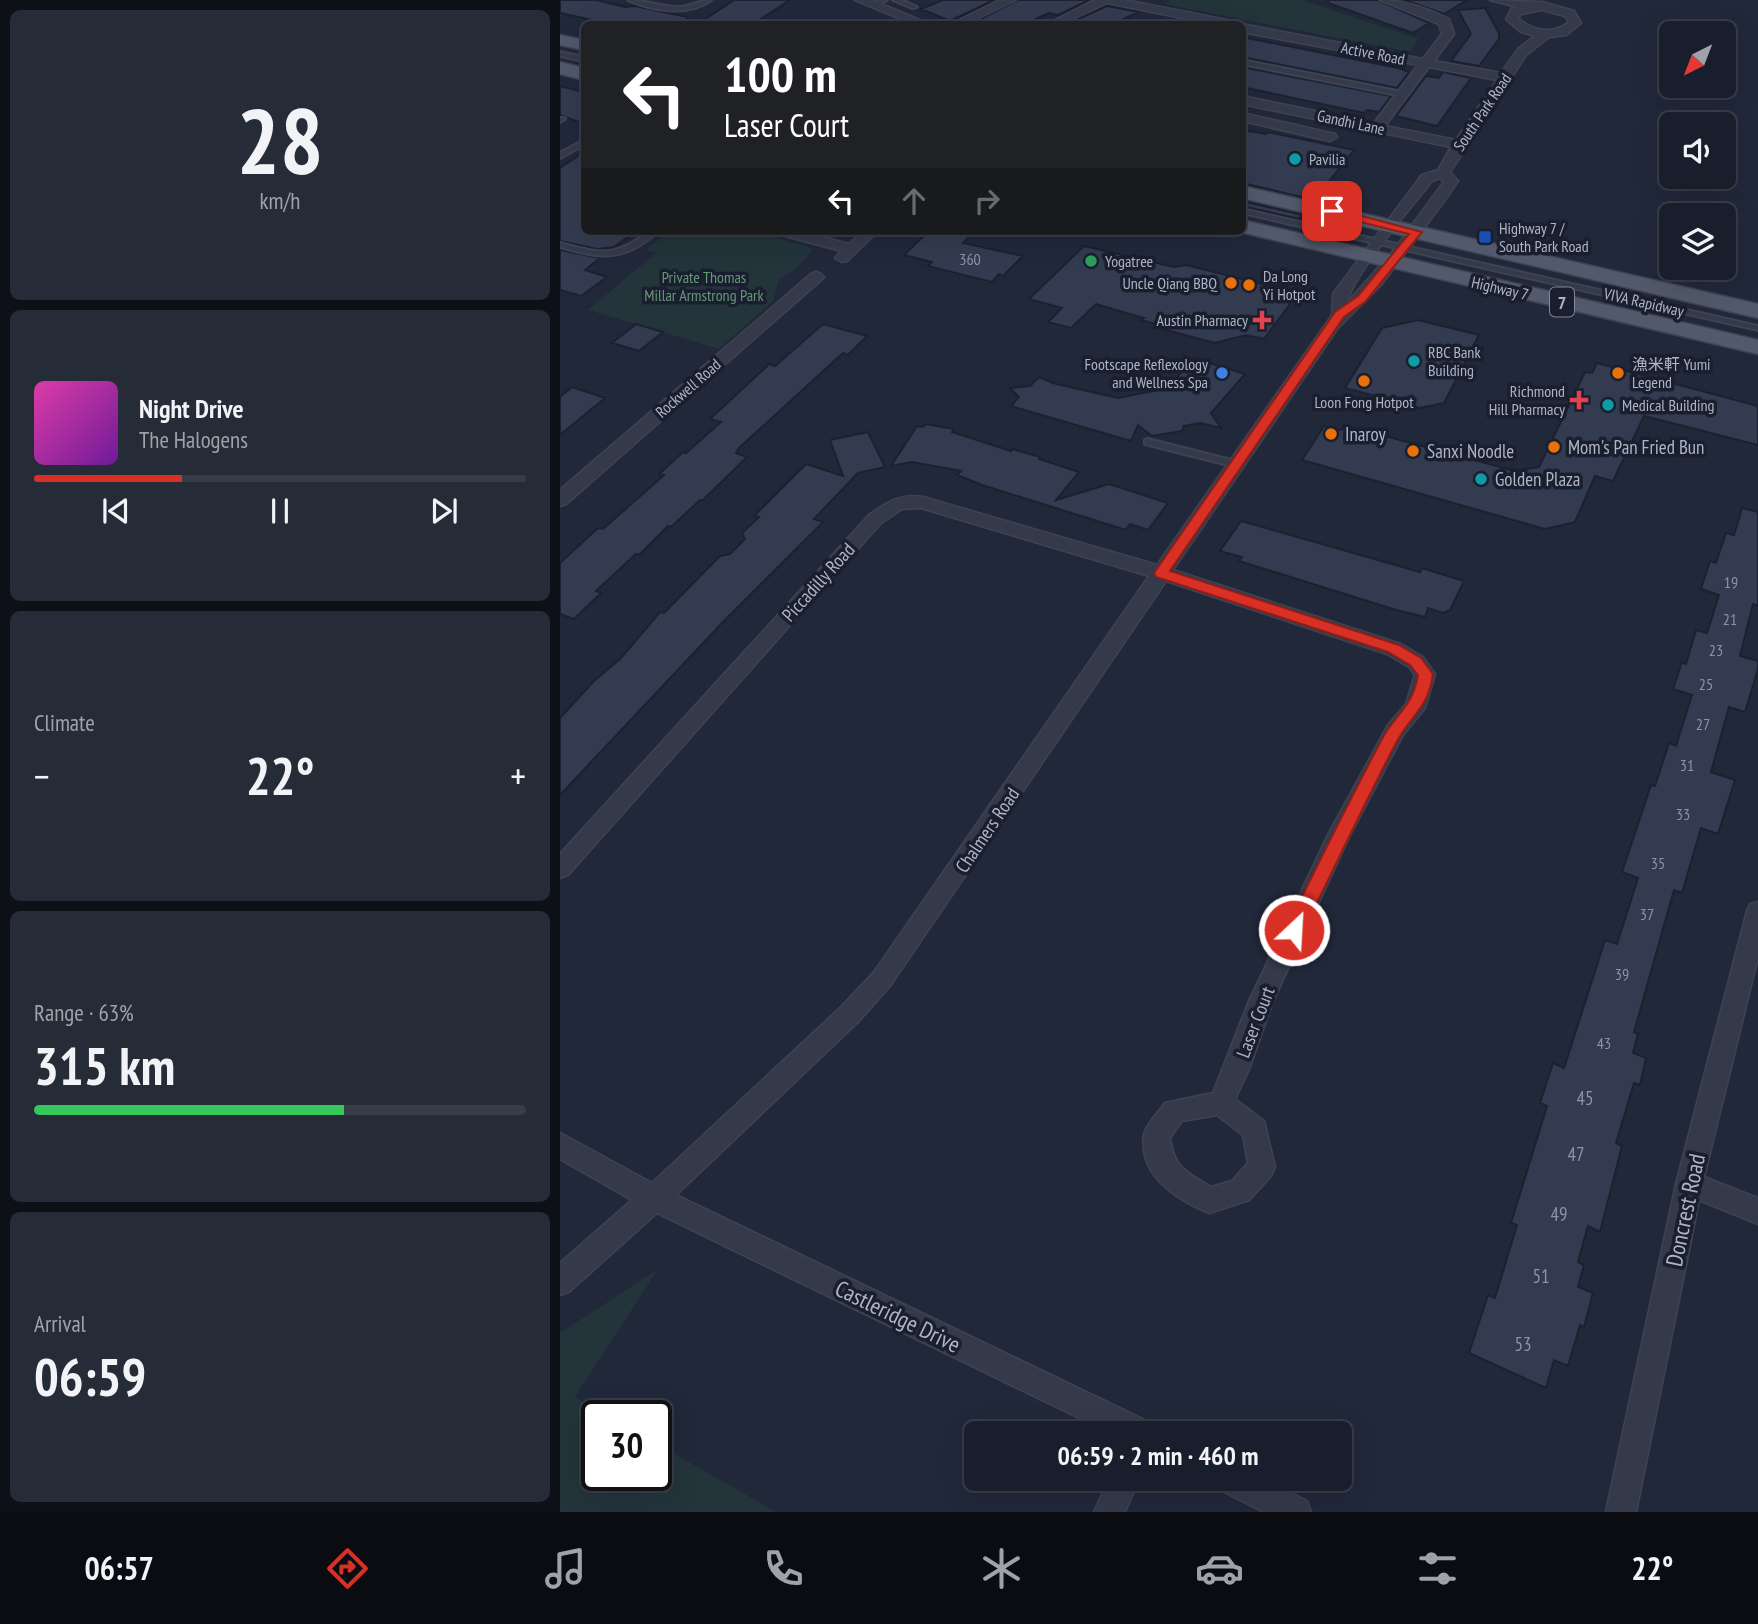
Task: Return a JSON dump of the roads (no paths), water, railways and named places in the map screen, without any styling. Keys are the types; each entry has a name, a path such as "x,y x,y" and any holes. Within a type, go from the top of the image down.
{"main road":[{"path":"560,40 581,44"},
{"path":"560,68 581,73"},
{"name":"Highway 7","path":"1246,193 1378,241 1758,347"},
{"name":"Highway 7","path":"1246,226 1378,241 1758,312"}],"street":[{"path":"964,21 1010,0"},
{"path":"1060,21 1106,0 1212,21"},
{"path":"1377,128 1448,34 1445,22 1430,14 1386,0"},
{"path":"1490,0 1504,6 1513,14"},
{"path":"1496,0 1531,6"},
{"path":"873,2 916,21"},
{"path":"1513,14 1531,6"},
{"name":"South Park Road","path":"1378,241 1427,178 1443,173 1522,52 1547,33 1566,30 1575,23 1574,18 1562,10 1531,6"},
{"path":"1513,14 1512,19 1521,27 1547,33"},
{"name":"South Park Road","path":"1521,27 1522,52"},
{"name":"Active Road","path":"1246,28 1504,78"},
{"name":"Gandhi Lane","path":"1246,101 1459,145"},
{"path":"1246,112 1257,103"},
{"path":"1246,116 1329,137"},
{"name":"South Park Road","path":"1404,247 1451,181 1443,173"},
{"path":"795,235 847,253 867,235"},
{"name":"Chalmers Road","path":"1340,315 1341,294 1378,241"},
{"name":"Chalmers Road","path":"560,1281 654,1198 849,1015 882,979 1340,315 1362,299 1404,247"},
{"name":"Rockwell Road","path":"560,500 816,277"},
{"name":"Piccadilly Road","path":"560,869 869,526 897,503 912,501 932,505 1161,573"},
{"name":"Laser Court","path":"1161,573 1394,649 1416,662 1425,674 1415,708 1395,730 1339,835 1261,1001 1237,1069 1221,1103"},
{"name":"Doncrest Road","path":"1621,1512 1689,1184 1758,911"},
{"path":"1221,1103 1255,1129 1262,1167 1240,1191 1209,1200 1177,1181 1160,1164 1157,1135 1174,1111 1221,1103"},
{"path":"560,1145 654,1198"},
{"path":"1689,1184 1758,1211"},
{"name":"Castleridge Drive","path":"654,1198 1116,1421"},
{"path":"1108,1512 1118,1491"},
{"path":"1255,1491 1296,1512"}],"lane":[{"path":"631,0 673,8 693,7 708,0"},
{"path":"896,0 914,7"},
{"path":"560,54 581,58"},
{"path":"1246,63 1402,94"},
{"path":"560,156 581,144"},
{"path":"1246,212 1378,241"},
{"path":"560,245 598,256 618,254 650,235"},
{"name":"VIVA Rapidway","path":"1404,247 1758,328"},
{"path":"1148,442 1236,464"}],"place":[{"name":"Pavilia","path":"1295,159"},
{"name":"Highway 7 / South Park Road","path":"1485,237"},
{"name":"Yogatree","path":"1091,261"},
{"name":"Uncle Qiang BBQ","path":"1231,283"},
{"name":"Da Long Yi Hotpot","path":"1249,285"},
{"name":"Austin Pharmacy","path":"1262,320"},
{"name":"RBC Bank Building","path":"1414,361"},
{"name":"Footscape Reflexology and Wellness Spa","path":"1222,373"},
{"name":"漁米軒 Yumi Legend","path":"1618,373"},
{"name":"Loon Fong Hotpot","path":"1364,381"},
{"name":"Richmond Hill Pharmacy","path":"1579,400"},
{"name":"Medical Building","path":"1608,405"},
{"name":"Inaroy","path":"1331,434"},
{"name":"Mom's Pan Fried Bun","path":"1554,447"},
{"name":"Sanxi Noodle","path":"1413,451"},
{"name":"Golden Plaza","path":"1481,479"}],"park label":[{"name":"Private Thomas Millar Armstrong Park","path":"704,286"}]}
